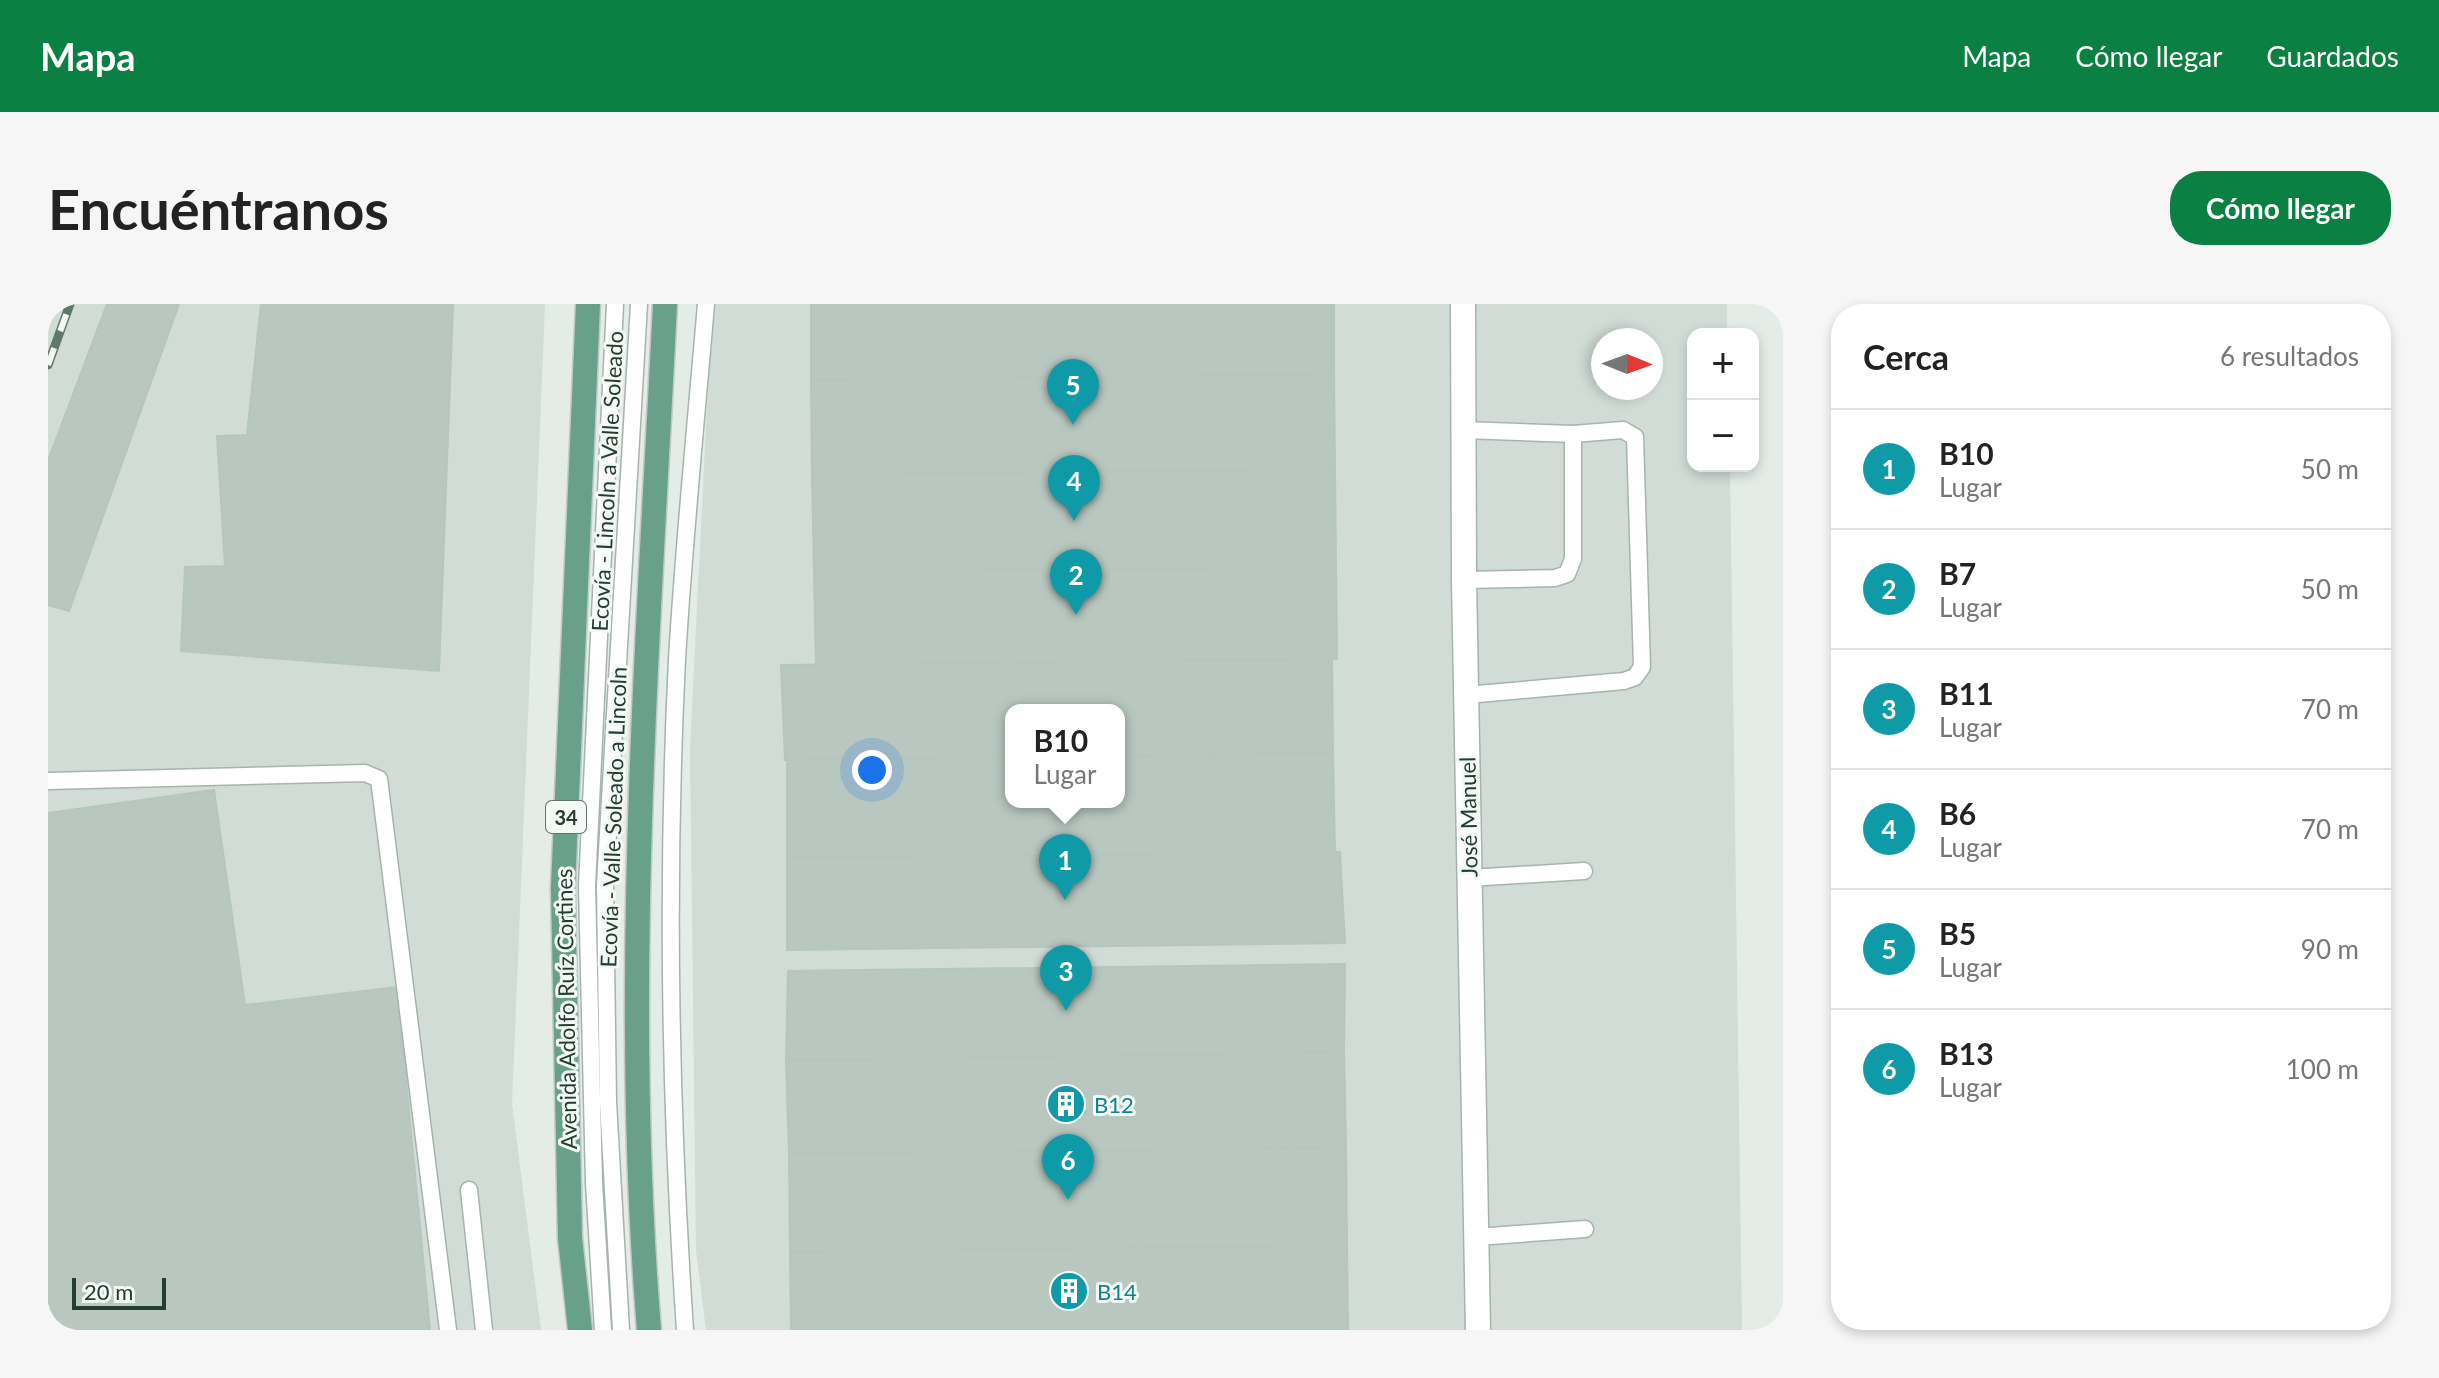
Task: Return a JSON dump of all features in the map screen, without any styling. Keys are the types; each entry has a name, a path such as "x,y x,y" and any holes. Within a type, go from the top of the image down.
{"main road":[{"name":"Avenida Adolfo Ruíz Cortines","path":"580,1330 570,1238 563,888 588,304"},
{"path":"649,1330 641,1235 635,904 665,304"}],"street":[{"name":"José Manuel","path":"1463,304 1464,580 1478,1330"}],"lane":[{"name":"Ecovía - Lincoln a Valle Soleado","path":"603,1330 594,1183 587,886 615,304"},
{"name":"Ecovía - Valle Soleado a Lincoln","path":"621,1330 608,1102 605,885 639,304"},
{"path":"685,1330 675,1116 673,811 677,659 706,304"},
{"path":"1463,430 1573,434 1630,432 1638,445 1642,667 1635,677 1624,681 1466,695"},
{"path":"1464,580 1555,578 1567,574 1573,559 1573,434"},
{"path":"48,781 365,773 379,779 448,1330"},
{"path":"1469,878 1584,871"},
{"path":"469,1190 484,1330"},
{"path":"1477,1237 1585,1229"}],"shaded area":[{"path":"48,304 545,304 512,1104 541,1330 48,1330"},
{"path":"712,304 1727,304 1727,328 1687,328 1687,472 1730,472 1742,1330 706,1330 696,1250 690,749"}],"building":[{"path":"107,304 179,304 69,611 48,605 48,461"},
{"path":"261,304 453,304 439,671 181,651 185,567 225,566 217,436 247,435"},
{"path":"811,304 1334,304 1334,374 811,380"},
{"path":"1334,374 1335,469 812,475 811,380"},
{"path":"1335,469 1336,568 814,571 812,475"},
{"path":"1336,568 1337,659 816,665 814,571"},
{"path":"1332,659 1333,753 1125,756 1125,704 1005,704 1005,757 785,760 781,665"},
{"path":"1333,753 1335,853 787,858 787,760 1005,757 1005,808 1125,808 1125,756"},
{"path":"214,790 245,1005 397,987 430,1330 48,1330 48,813"},
{"path":"1340,852 1345,943 787,950 787,858"},
{"path":"1345,964 1344,1052 786,1061 788,971"},
{"name":"B12","path":"1344,1052 1346,1148 789,1154 786,1061"},
{"path":"1346,1148 1347,1245 790,1252 789,1154"},
{"name":"B14","path":"1347,1245 1348,1330 791,1330 790,1252"}],"railway":[{"path":"48,365 70,304"}],"place":[{"name":"B5","path":"1073,425"},
{"name":"B6","path":"1074,521"},
{"name":"B7","path":"1076,615"},
{"name":"B10","path":"1065,900"},
{"name":"B11","path":"1066,1011"},
{"name":"B12","path":"1066,1104"},
{"name":"B13","path":"1068,1200"},
{"name":"B14","path":"1069,1291"}]}
